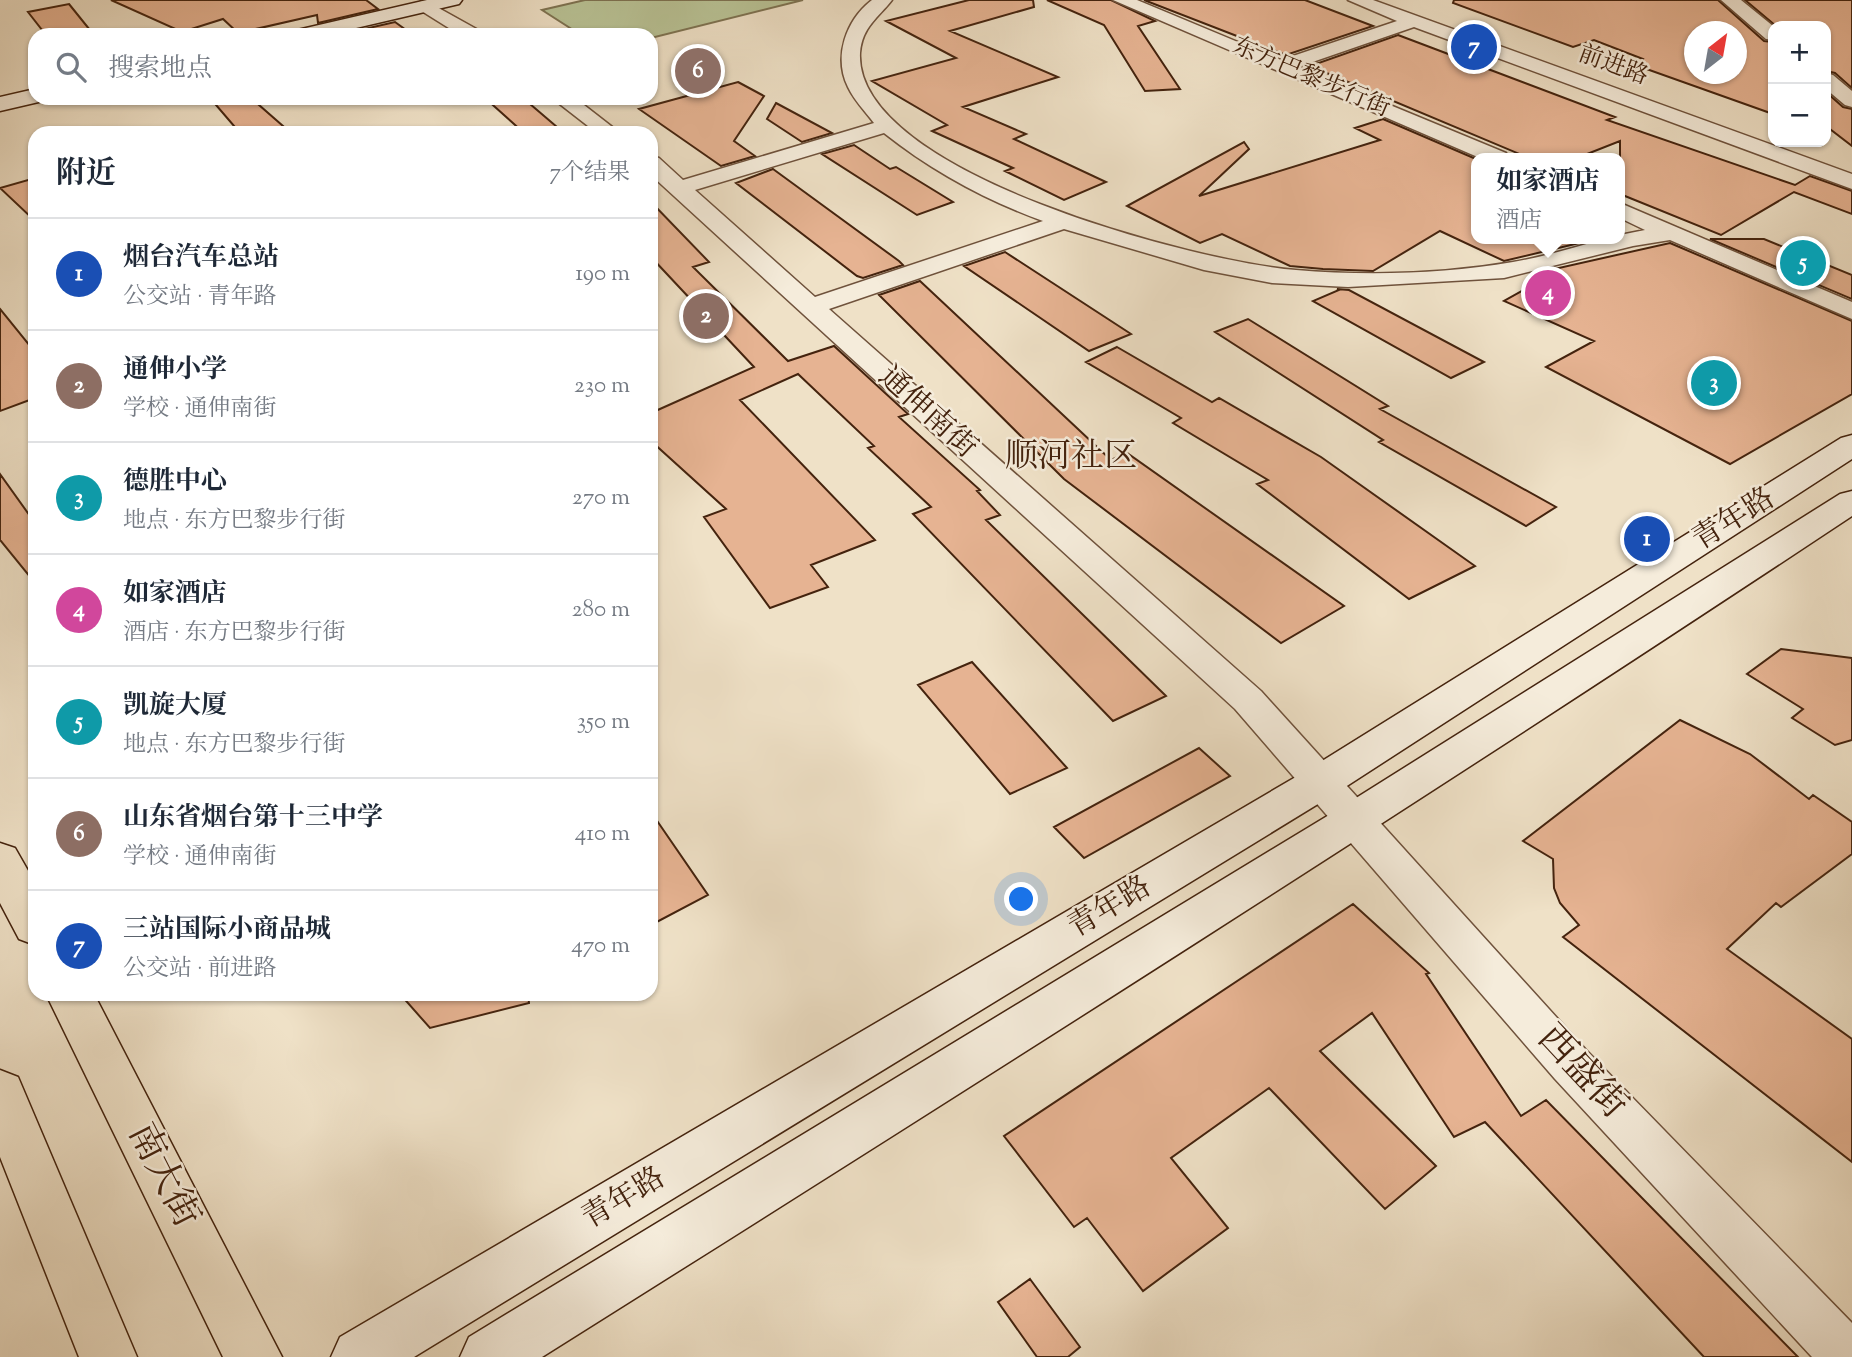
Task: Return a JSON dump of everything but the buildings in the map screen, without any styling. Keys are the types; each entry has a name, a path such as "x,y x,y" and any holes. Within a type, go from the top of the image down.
{"main road":[{"path":"330,28 452,0"},
{"path":"0,104 28,98"},
{"name":"青年路","path":"360,1357 1321,782 1852,445"},
{"name":"青年路","path":"489,1357 1355,820 1646,636 1852,501"},
{"path":"0,860 28,913"},
{"name":"南大街","path":"74,1001 253,1357"},
{"path":"0,1093 108,1357"}],"street":[{"path":"883,0 872,7 854,32 850,57 858,88 888,125 953,171 1017,204 1063,222 1159,252 1247,272 1348,280 1448,276 1522,268 1616,244"},
{"name":"东方巴黎步行街","path":"1122,0 1486,153"},
{"name":"前进路","path":"1357,0 1852,182"},
{"name":"前进路","path":"1381,0 1852,170"},
{"path":"1730,0 1768,32"},
{"path":"426,6 462,28"},
{"path":"1282,66 1414,21"},
{"path":"1831,83 1852,101"},
{"path":"572,105 600,126"},
{"path":"678,188 888,125"},
{"name":"通伸南街","path":"658,169 1248,700 1321,782"},
{"path":"1625,213 1852,311"},
{"path":"810,307 1063,222"},
{"path":"1625,242 1671,233"},
{"name":"西盛街","path":"1321,782 1571,1065 1848,1357"}],"green space":[{"path":"585,0 803,0 658,36 658,28 570,28 542,10"}],"place":[{"name":"三站国际小商品城","path":"1474,47"},
{"name":"山东省烟台第十三中学","path":"698,71"},
{"name":"凯旋大厦","path":"1803,263"},
{"name":"如家酒店","path":"1548,293"},
{"name":"通伸小学","path":"706,316"},
{"name":"德胜中心","path":"1714,383"},
{"name":"烟台汽车总站","path":"1647,539"}],"district":[{"name":"顺河社区","path":"1071,458"}]}
